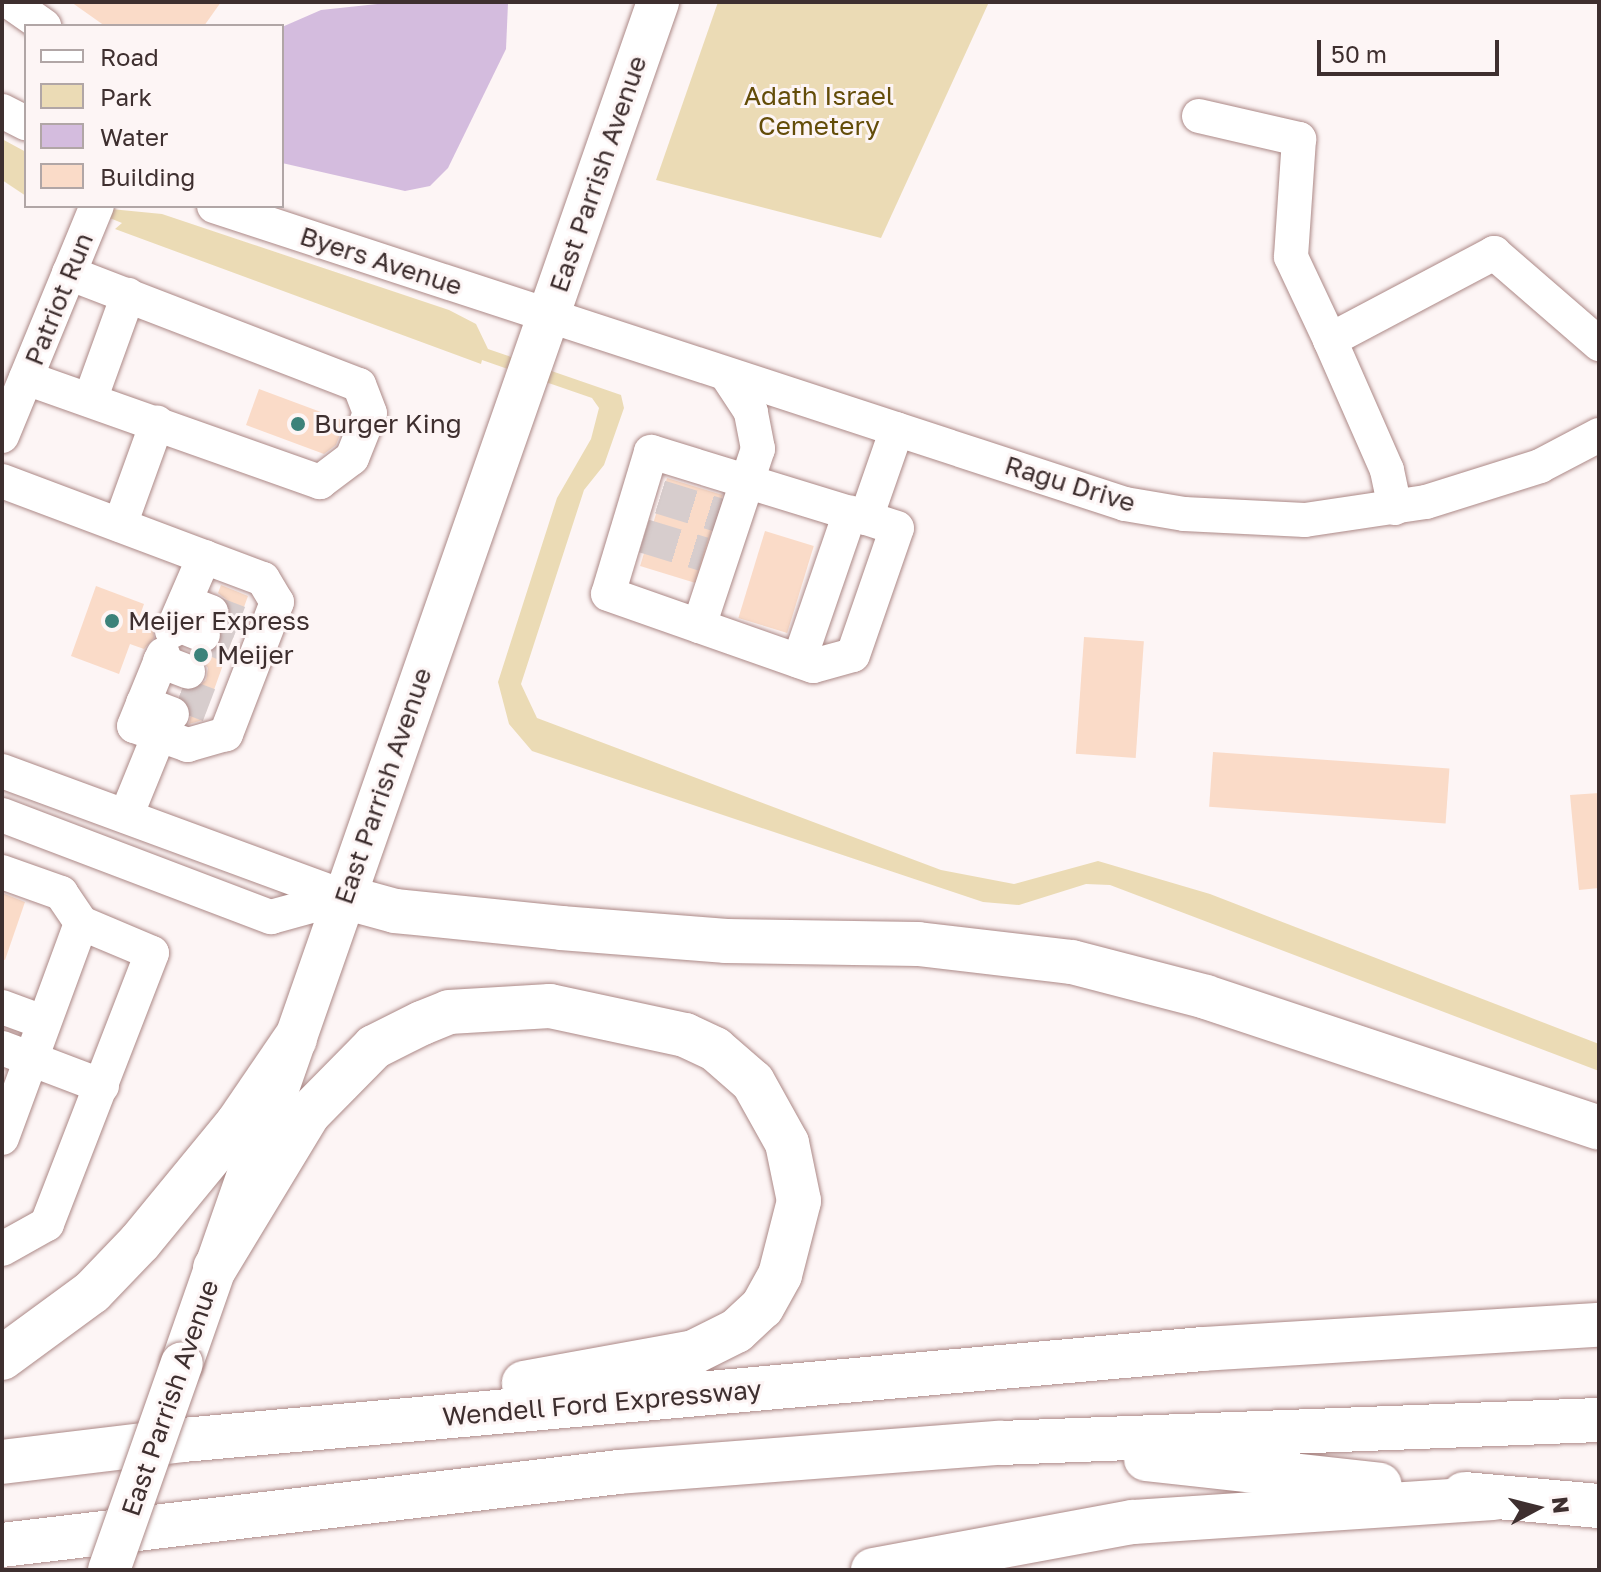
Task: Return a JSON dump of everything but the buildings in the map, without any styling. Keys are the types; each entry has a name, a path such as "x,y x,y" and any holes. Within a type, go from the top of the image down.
{"highway":[{"path":"344,897 395,911 561,928 726,941 918,944 1072,962 1206,997 1599,1128"},
{"path":"183,1440 694,1352 736,1331 762,1307 791,1247 799,1201 779,1121 753,1082 715,1049 685,1035 594,1013 550,1006 488,1007 449,1012 422,1023 374,1047 339,1079 309,1113 215,1268"},
{"path":"2,1358 92,1292 140,1242 237,1124 295,1039"},
{"name":"Wendell Ford Expressway","path":"2,1462 183,1440 1202,1349 1599,1325"},
{"path":"2,1545 619,1472 1000,1443 1599,1420"},
{"path":"1000,1443 1493,1498 1599,1506"},
{"path":"873,1570 1133,1522 1493,1498"}],"main road":[{"name":"East Parrish Avenue","path":"109,1570 658,2"}],"street":[{"path":"10,2 41,24"},
{"path":"2,111 24,122"},
{"path":"1199,116 1299,139 1291,257 1387,470 1395,508"},
{"name":"Patriot Run","path":"2,436 96,208"},
{"name":"Byers Avenue","path":"220,208 548,316"},
{"path":"1330,340 1494,253 1599,344"},
{"path":"26,378 320,482 352,458 370,413 359,385 69,273"},
{"path":"90,400 128,295"},
{"name":"Ragu Drive","path":"548,316 1125,504 1184,514 1305,520 1395,508 1484,486 1599,435"},
{"path":"699,626 713,557 727,518 750,481 758,449 751,412 726,374"},
{"path":"120,525 157,423"},
{"path":"799,661 858,515 897,429"},
{"path":"651,452 750,481 897,528 853,655 813,666 608,594 636,533 649,494 651,452"},
{"path":"2,481 120,525 204,656 126,816"},
{"path":"2,771 344,897"},
{"path":"2,815 271,917 344,897"},
{"path":"2,872 61,893 81,923 152,953 47,1224 2,1249"},
{"path":"2,1138 16,1054 43,1022 81,923"},
{"path":"2,1007 43,1022"},
{"path":"16,1054 102,1086"}],"green space":[{"name":"Adath Israel Cemetery","path":"718,2 989,2 881,238 656,180"},
{"path":"2,139 24,151 24,195 2,180"},
{"path":"85,208 162,214 449,310 476,324 488,349 621,395 624,408 604,465 584,490 521,684 537,718 941,870 1014,884 1098,861 1210,894 1599,1044 1599,1071 1110,885 1086,884 1019,905 983,902 532,751 509,724 498,682 557,498 591,439 599,408 592,398 482,360 481,364 115,229 122,223"}],"water":[{"path":"396,2 508,3 506,49 448,168 430,186 405,191 284,163 284,26 321,10"}],"tunnel":[{"path":"660,497 718,515"},
{"path":"644,536 703,554"},
{"path":"211,612 239,623"},
{"path":"203,635 230,646"},
{"path":"180,694 209,705"}],"place":[{"name":"Burger King","path":"298,424"},
{"name":"Meijer Express","path":"112,621"},
{"name":"Meijer","path":"201,655"}]}
